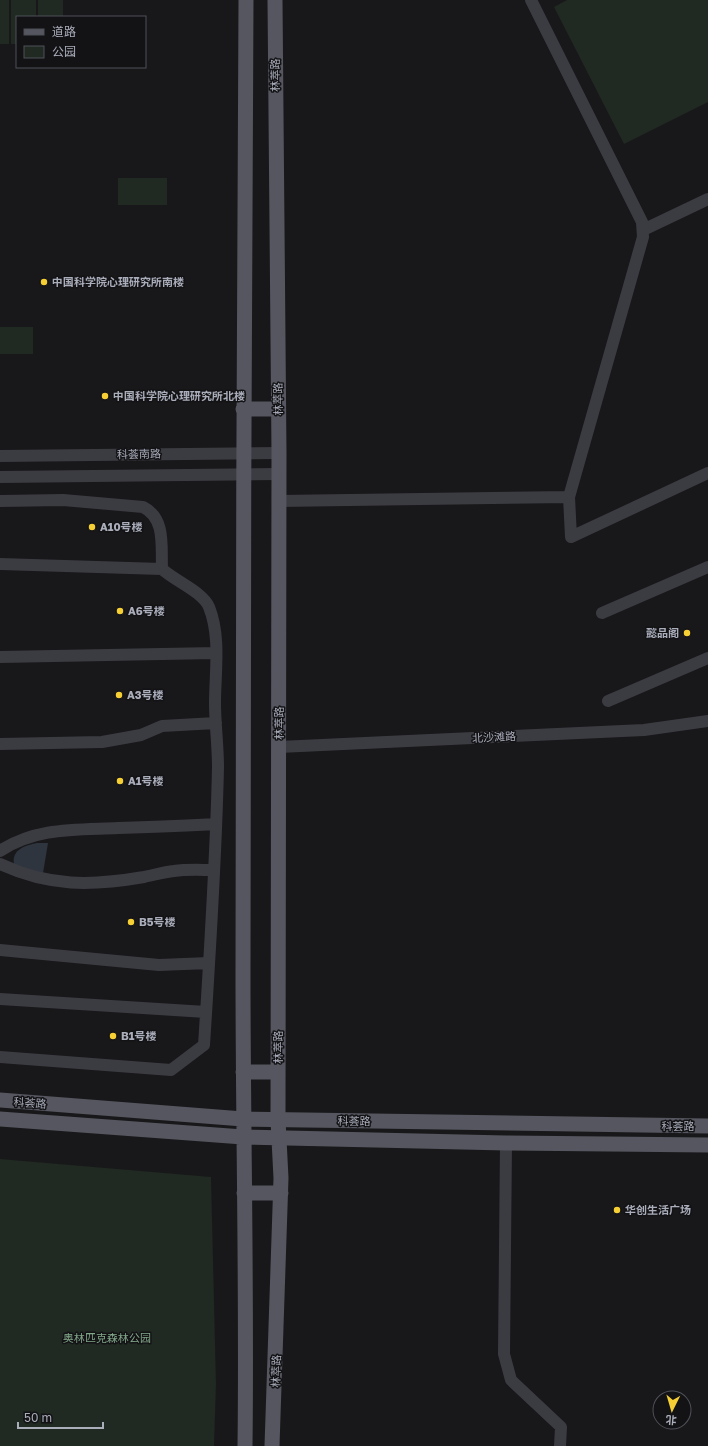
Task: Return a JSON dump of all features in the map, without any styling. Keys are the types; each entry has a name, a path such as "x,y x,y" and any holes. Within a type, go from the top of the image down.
{"main road":[{"path":"245,1446 246,1359 243,1136 243,408 246,0"},
{"name":"林萃路","path":"272,1446 281,1193 280,1138 278,1120 279,453 275,0"},
{"path":"243,408 278,409"},
{"path":"243,1072 278,1072"},
{"name":"科荟路","path":"0,1100 243,1119 708,1126"},
{"name":"科荟路","path":"0,1119 280,1138 506,1143 708,1145"},
{"path":"244,1193 281,1193"}],"street":[{"path":"531,0 642,222 643,230 643,237 569,497 571,537 708,473"},
{"path":"643,230 708,199"},
{"name":"科荟南路","path":"0,456 279,453"},
{"name":"科荟南路","path":"0,477 243,473 278,474"},
{"path":"278,501 569,497"},
{"path":"0,501 63,500 143,507 152,511 157,517 160,528 162,569 172,579 204,599 209,606 216,654 216,723 218,764 214,870 204,1045 171,1070 0,1057"},
{"path":"0,564 162,569"},
{"path":"602,613 708,567"},
{"path":"0,657 216,654"},
{"path":"608,701 708,658"},
{"name":"北沙滩路","path":"279,747 644,730 708,721"},
{"path":"0,744 102,742 141,735 162,726 216,723"},
{"path":"0,851 10,845 36,835 62,830 216,824"},
{"path":"0,864 21,874 48,881 73,884 143,877 175,871 214,870"},
{"path":"0,950 159,965 209,963"},
{"path":"0,998 206,1012"},
{"path":"506,1143 504,1354 510,1380 561,1427 560,1446"}],"green space":[{"path":"0,0 9,0 9,44 0,44"},
{"path":"11,0 36,0 36,16 16,16 16,44 11,44"},
{"path":"38,0 63,0 63,16 38,16"},
{"path":"567,0 708,0 708,102 624,144 554,7"},
{"path":"118,178 167,178 167,205 118,205"},
{"path":"0,327 33,327 33,354 0,354"},
{"name":"奥林匹克森林公园","path":"0,1159 211,1177 216,1384 214,1446 0,1446"}],"shaded area":[{"path":"37,843 48,843 43,873 25,871 14,864 17,851"}],"place":[{"name":"中国科学院心理研究所南楼","path":"44,282"},
{"name":"中国科学院心理研究所北楼","path":"105,396"},
{"name":"A10号楼","path":"92,527"},
{"name":"A6号楼","path":"120,611"},
{"name":"懿品阁","path":"687,633"},
{"name":"A3号楼","path":"119,695"},
{"name":"A1号楼","path":"120,781"},
{"name":"B5号楼","path":"131,922"},
{"name":"B1号楼","path":"113,1036"},
{"name":"华创生活广场","path":"617,1210"}]}
